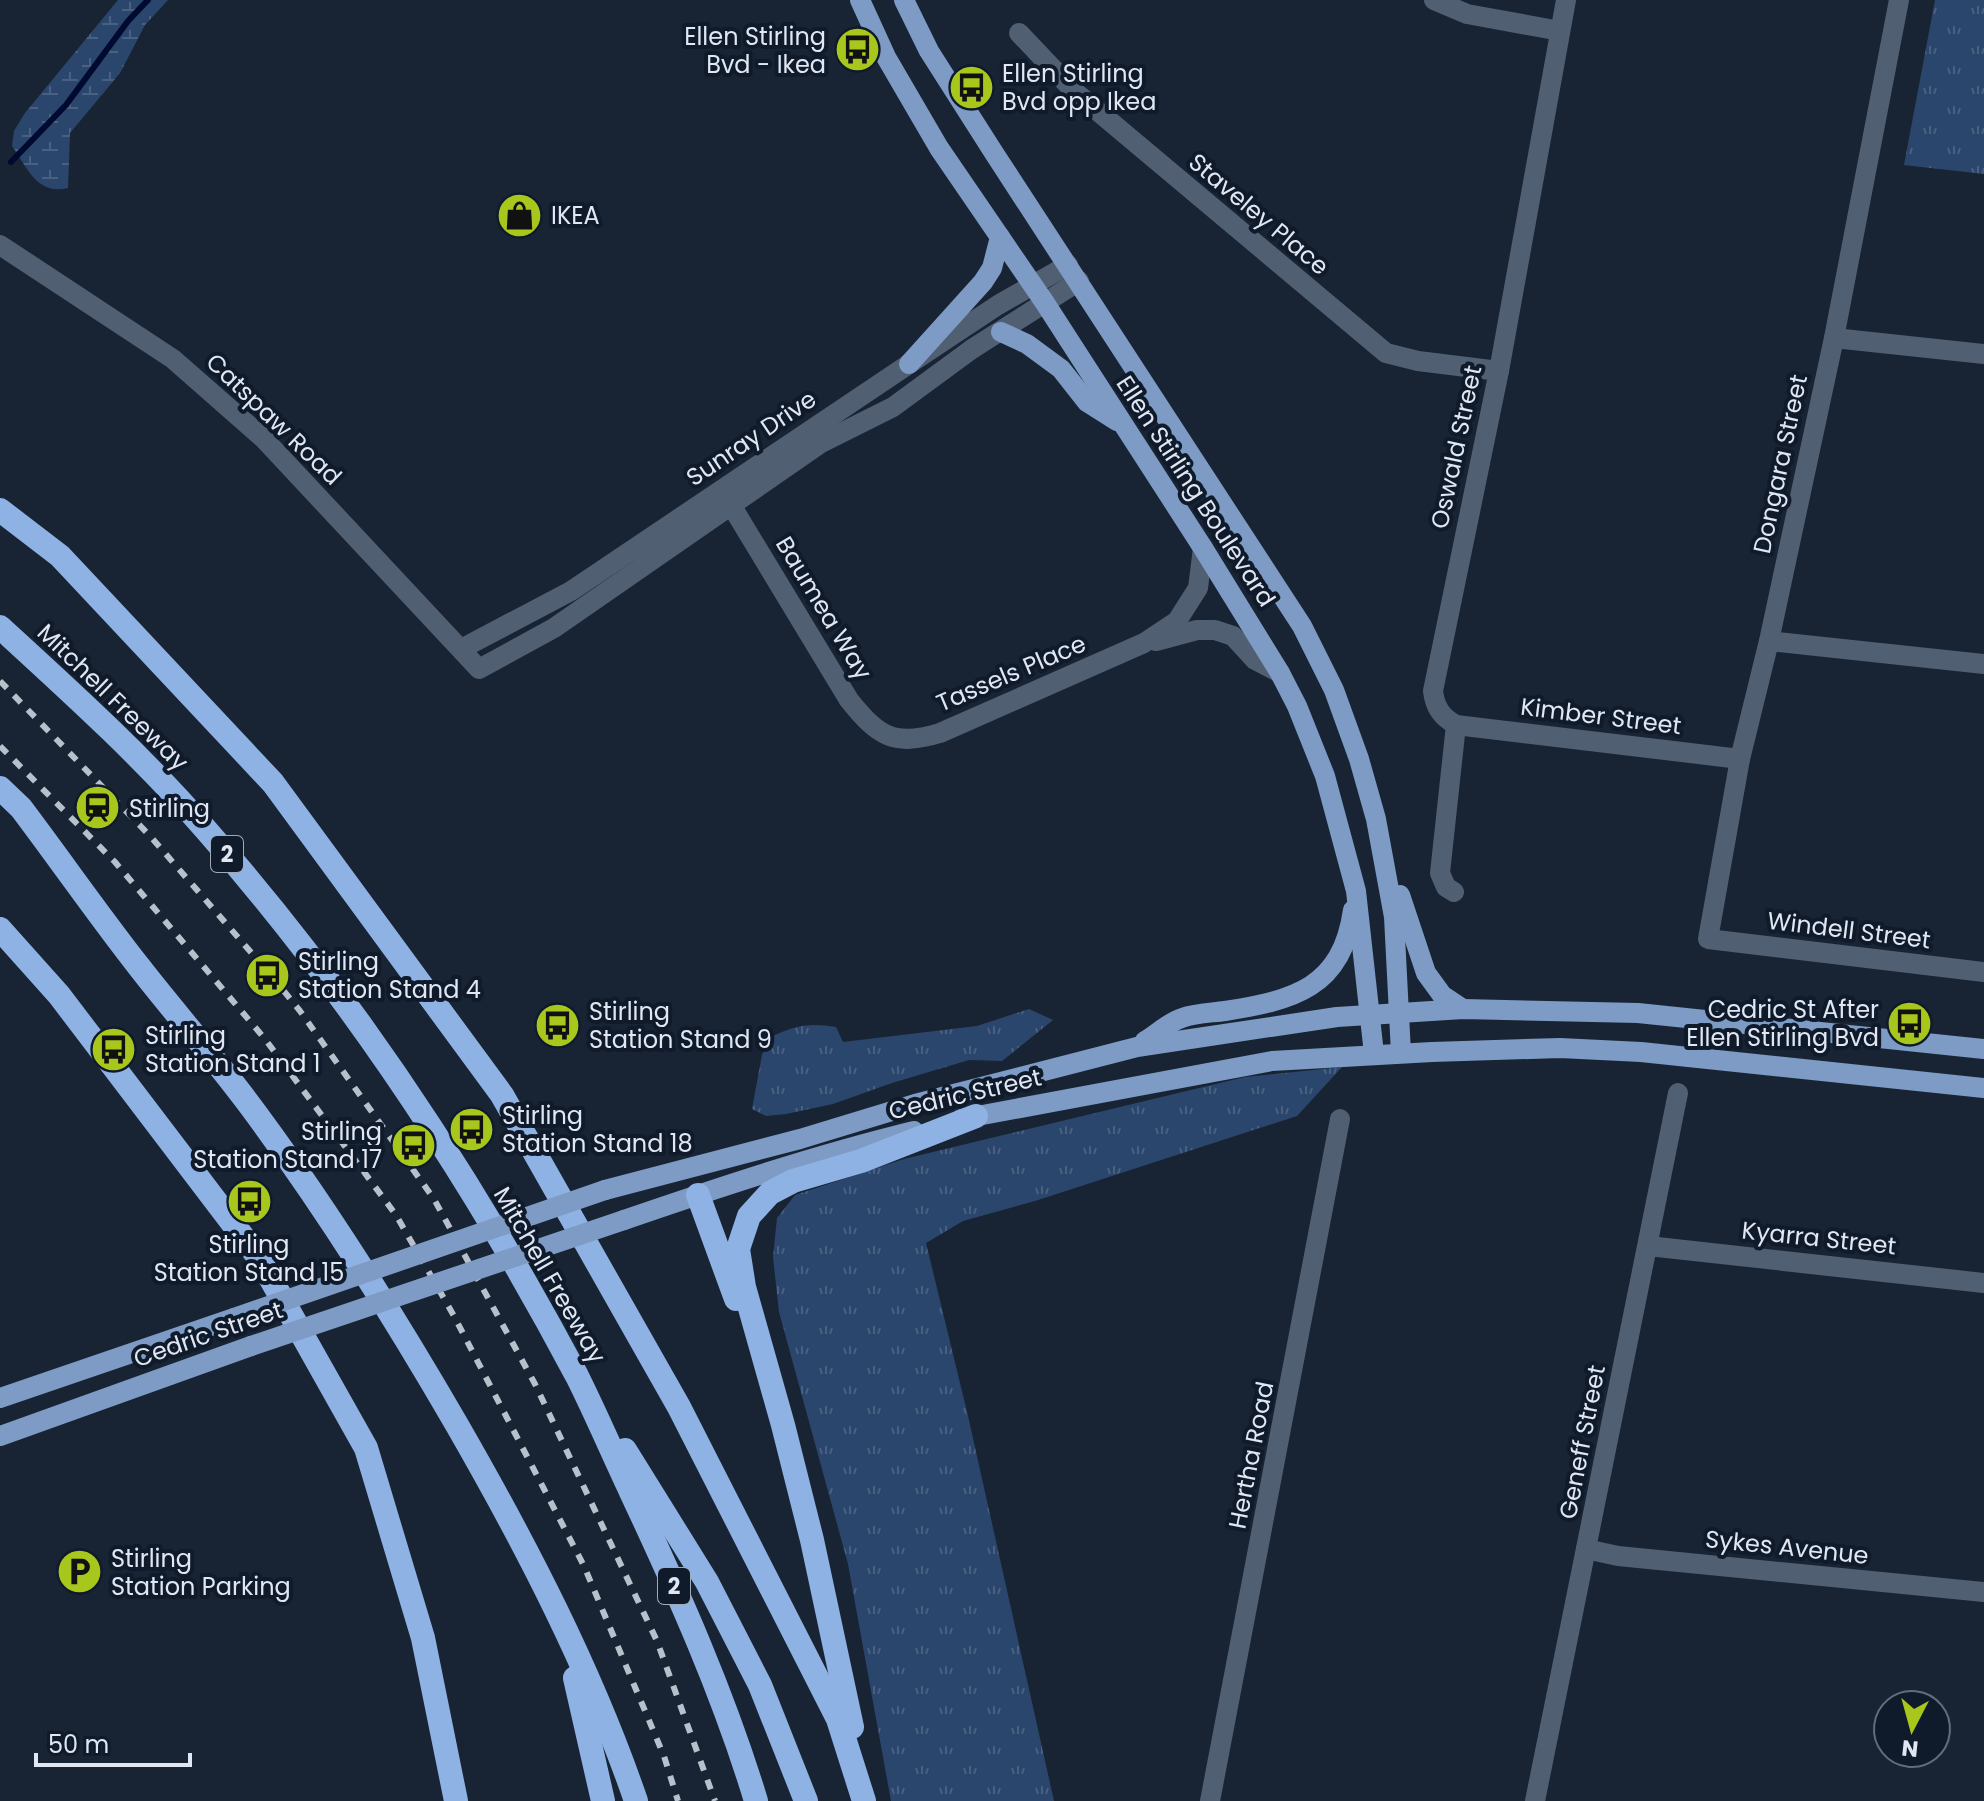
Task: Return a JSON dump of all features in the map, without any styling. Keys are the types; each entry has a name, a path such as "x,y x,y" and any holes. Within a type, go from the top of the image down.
{"highway":[{"path":"0,510 60,556 273,783 502,1095 693,1435 838,1719 866,1801"},
{"name":"Mitchell Freeway","path":"0,627 69,690 205,828 335,988 420,1110 501,1243 577,1378 659,1552 713,1679 756,1801"},
{"path":"0,788 21,808 139,967 211,1053 327,1212 412,1348 489,1481 564,1626 601,1708 636,1801"},
{"path":"0,929 59,995 259,1258 366,1448 423,1638 456,1801"},
{"path":"866,1801 812,1540 744,1287 738,1249 749,1216 770,1193 793,1181 861,1161 976,1116"},
{"path":"698,1195 733,1294 759,1343"},
{"path":"577,1378 651,1489 707,1582 760,1685 806,1801"},
{"path":"564,1626 603,1801"}],"main road":[{"name":"Ellen Stirling Boulevard","path":"860,0 886,57 939,148 1045,303 1203,548 1280,673 1306,726 1325,776 1356,891 1374,1054"},
{"name":"Ellen Stirling Boulevard","path":"904,0 929,51 1302,626 1334,690 1359,759 1376,819 1394,917 1401,1053"},
{"path":"909,364 983,282 992,268 1000,237"},
{"path":"1001,332 1027,344 1061,369 1087,402 1124,425"},
{"path":"1376,819 1426,973 1442,995 1463,1009"},
{"path":"1137,1047 1181,1018 1269,1004 1326,977 1350,933 1356,891"},
{"name":"Cedric Street","path":"0,1398 614,1187 1137,1047 1371,1014 1463,1009 1638,1013 1984,1049"},
{"name":"Cedric Street","path":"0,1436 251,1346 698,1195 855,1146 976,1116 1272,1061 1560,1048 1641,1052 1984,1088"}],"street":[{"path":"1434,0 1467,14 1560,31"},
{"name":"Oswald Street","path":"1456,725 1438,710 1433,691 1499,371 1566,0"},
{"name":"Dongara Street","path":"1708,939 1740,759 1769,641 1834,338 1899,0"},
{"name":"Staveley Place","path":"1019,33 1075,92 1386,353 1418,361 1499,371"},
{"name":"Catspaw Road","path":"0,245 173,359 207,388 263,438 479,669"},
{"name":"Sunray Drive","path":"479,669 554,628 909,364 1033,285 1073,273"},
{"name":"Sunray Drive","path":"461,649 571,591 821,443 893,407 972,349 1045,303 1073,273"},
{"path":"1834,338 1984,354"},
{"name":"Baumea Way","path":"727,498 849,700 871,727 895,738"},
{"name":"Tassels Place","path":"895,738 920,739 940,733 1144,643 1177,621 1198,588 1203,548"},
{"name":"Tassels Place","path":"1144,643 1197,630 1215,630 1233,636 1255,660 1280,673"},
{"path":"1769,641 1984,664"},
{"path":"1454,892 1446,887 1440,873 1456,725"},
{"name":"Kimber Street","path":"1456,725 1740,759"},
{"name":"Windell Street","path":"1708,939 1984,972"},
{"name":"Geneff Street","path":"1535,1801 1678,1093"},
{"name":"Hertha Road","path":"1210,1801 1340,1119"},
{"name":"Kyarra Street","path":"1648,1246 1984,1283"},
{"name":"Sykes Avenue","path":"1586,1549 1618,1556 1984,1592"}],"green space":[{"path":"118,0 168,0 145,25 120,73 70,133 68,188 48,188 34,178 12,146 14,131 25,113"},
{"path":"1935,0 1984,0 1984,174 1904,165"},
{"path":"1029,1009 1053,1020 1002,1061 969,1060 833,1104 786,1114 766,1116 752,1109 762,1055 769,1038 786,1031 809,1025 836,1027 843,1042 977,1026"},
{"path":"1342,1067 1297,1116 1035,1201 963,1221 926,1243 1054,1801 891,1801 848,1564 779,1312 773,1257 777,1218 795,1195 904,1159 1245,1077"}],"waterway":[{"path":"11,162 66,105 128,21 148,0"}],"railway":[{"path":"0,681 151,837 275,980 434,1199 535,1384 657,1641 715,1801"},
{"path":"0,746 115,862 265,1039 396,1215 454,1316 584,1566 664,1756 678,1801"}],"place":[{"name":"Ellen Stirling Bvd - Ikea","path":"857,50"},
{"name":"Ellen Stirling Bvd opp Ikea","path":"971,87"},
{"name":"IKEA","path":"520,215"},
{"name":"Stirling","path":"98,808"},
{"name":"Stirling Station Stand 4","path":"267,975"},
{"name":"Cedric St After Ellen Stirling Bvd","path":"1910,1023"},
{"name":"Stirling Station Stand 9","path":"558,1025"},
{"name":"Stirling Station Stand 1","path":"114,1049"},
{"name":"Stirling Station Stand 18","path":"471,1129"},
{"name":"Stirling Station Stand 17","path":"413,1145"},
{"name":"Stirling Station Stand 15","path":"249,1202"},
{"name":"Stirling Station Parking","path":"80,1572"}]}
